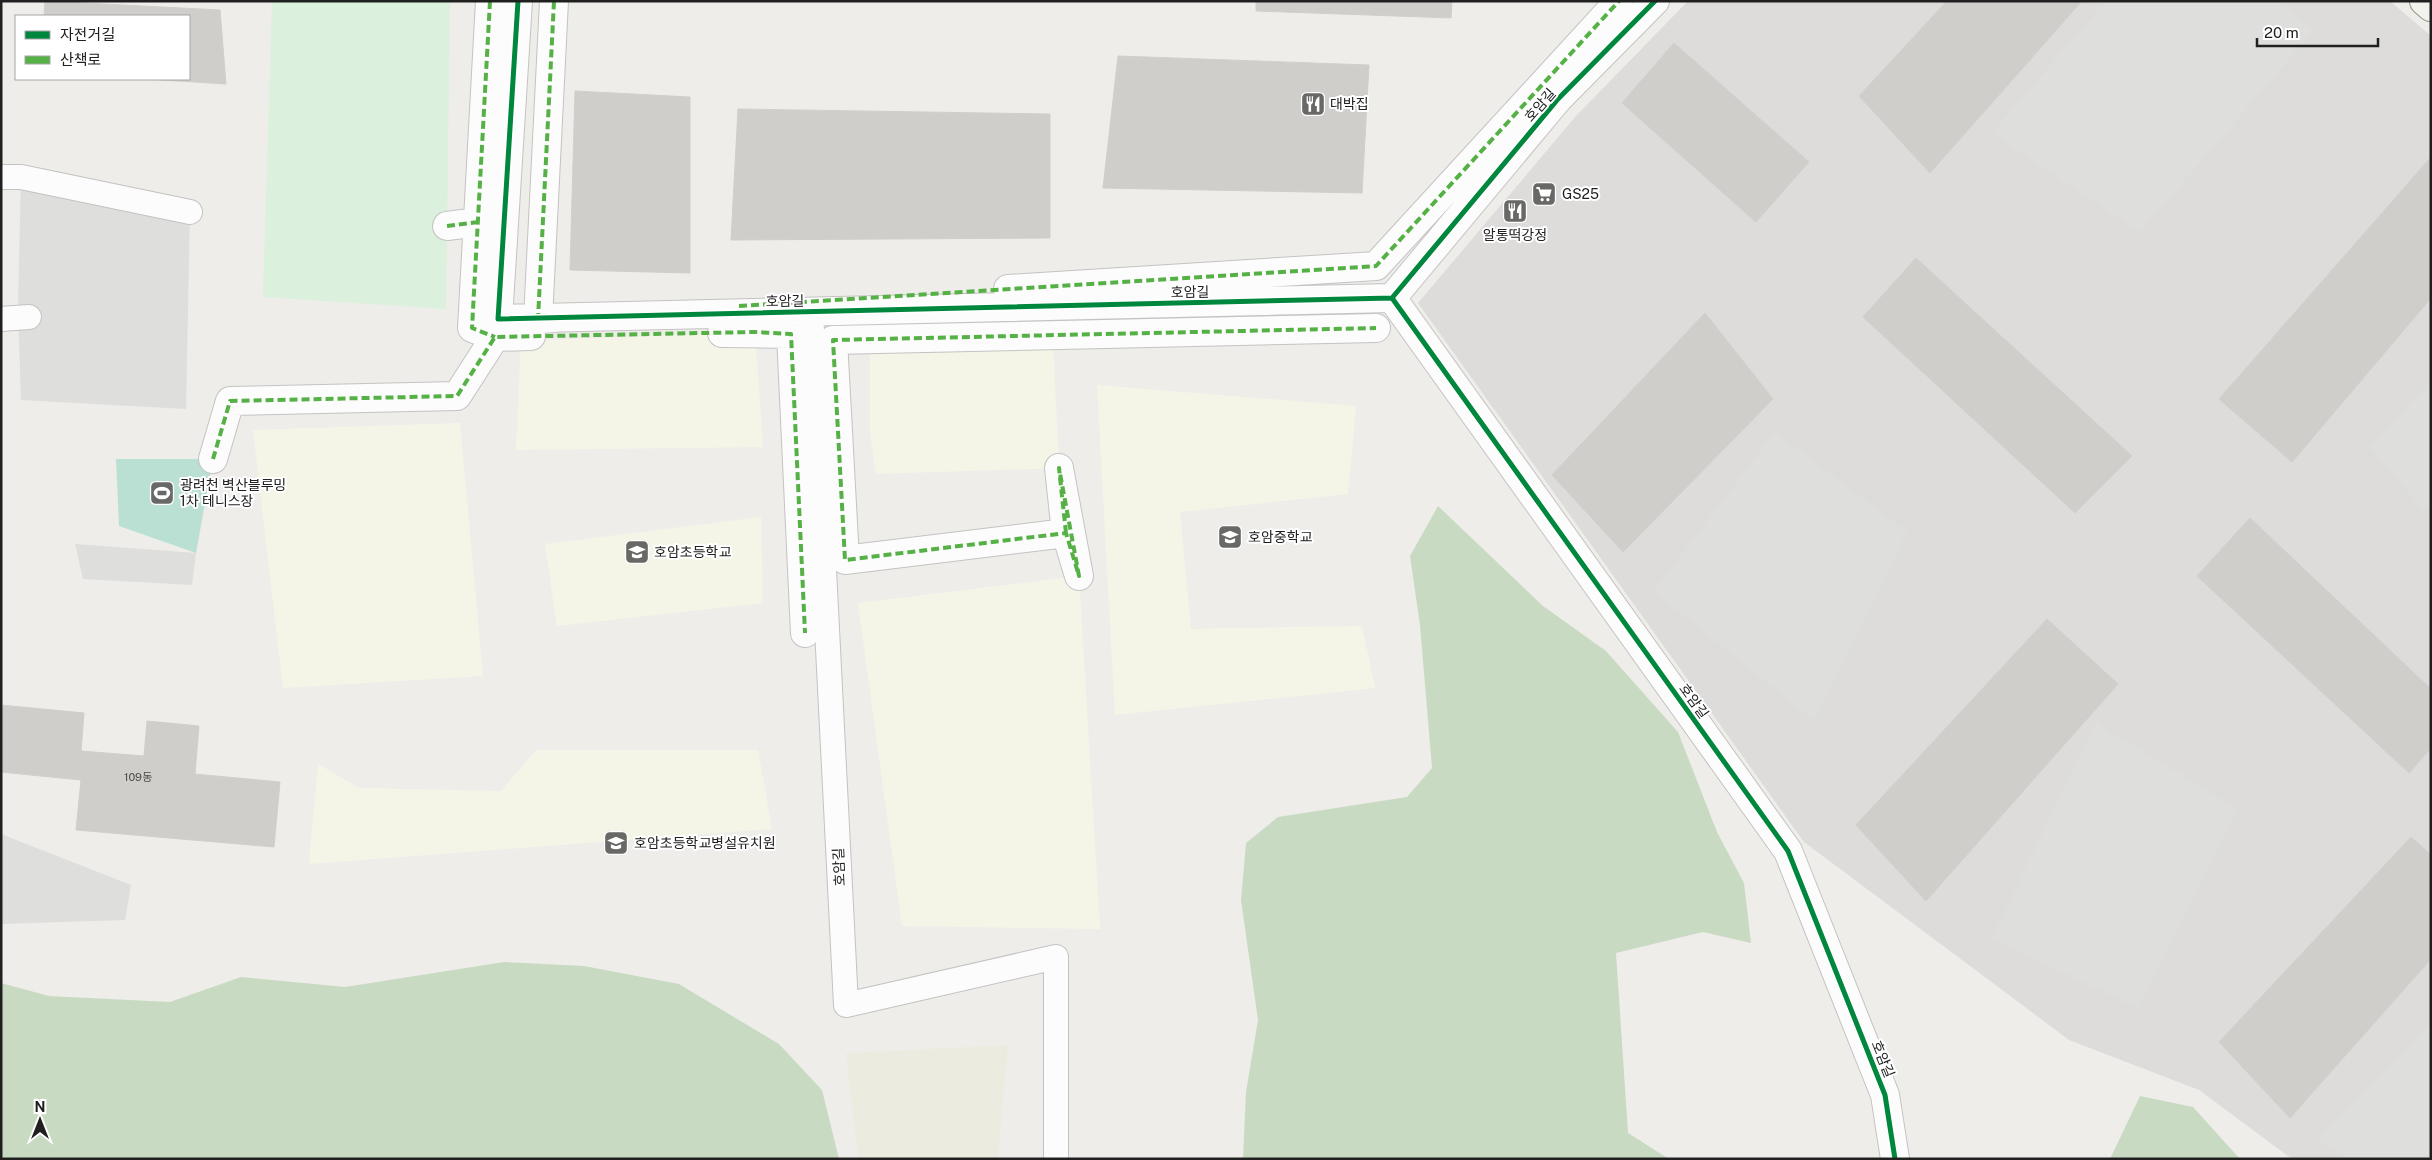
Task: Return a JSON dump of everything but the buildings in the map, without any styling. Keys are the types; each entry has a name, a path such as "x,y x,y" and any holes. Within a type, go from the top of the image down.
{"street":[{"path":"490,1 472,328 496,337 755,332 791,334 805,634"},
{"name":"호암길","path":"518,1 498,320 1392,298 1558,99 1655,1"},
{"path":"554,1 538,319 1376,266 1619,1"},
{"path":"2424,1 2431,7"},
{"path":"447,226 478,222"},
{"name":"호암길","path":"1392,298 1788,851 1885,1095 1895,1159"},
{"path":"1066,534 845,560 833,340 1376,328"},
{"path":"213,459 230,401 457,396 496,337"}],"lane":[{"path":"1,177 21,177 190,212"},
{"name":"호암길","path":"811,312 846,1005 1056,957 1056,1159"},
{"path":"1,319 30,318"}],"shaded area":[{"path":"1688,1 2390,1 2431,36 2431,1159 2292,1159 2199,1090 2069,1040 1804,842 1418,303 1576,116"},
{"path":"2106,1 2276,1 2314,30 2140,232 1992,133"},
{"path":"21,177 190,212 186,409 21,400 18,306"},
{"path":"755,332 763,447 516,450 521,341"},
{"path":"1053,341 1059,468 876,474 870,432 870,350"},
{"path":"2431,381 2431,504 2424,511 2370,447"},
{"path":"1097,385 1356,406 1348,494 1180,512 1191,629 1362,626 1375,688 1115,715"},
{"path":"460,423 483,676 283,688 253,430"},
{"path":"1775,432 1907,532 1814,721 1654,591"},
{"path":"761,517 763,603 557,626 545,544"},
{"path":"75,544 196,553 192,585 83,579"},
{"path":"1079,576 1100,929 902,926 858,603"},
{"path":"2096,723 2238,809 2137,1008 1992,938"},
{"path":"536,750 758,750 772,829 309,864 318,764 359,788 501,791"},
{"path":"1,834 131,885 125,920 1,924"},
{"path":"2431,1022 2431,1159 2348,1159 2317,1141"},
{"path":"1008,1045 998,1159 858,1159 846,1053"}],"green space":[{"path":"272,1 450,1 446,309 263,297"},
{"name":"광려천 벽산블루밍 1차 테니스장","path":"116,459 213,459 196,553 119,526"},
{"path":"1438,506 1543,606 1606,651 1678,732 1717,832 1744,883 1751,943 1703,932 1616,953 1628,1133 1669,1159 1243,1159 1246,1092 1258,1020 1241,900 1246,843 1278,817 1407,797 1432,768 1420,625 1410,556"},
{"path":"504,962 584,966 679,984 779,1044 822,1090 839,1159 1,1159 1,983 49,996 170,1002 241,977 345,987"},
{"path":"2140,1096 2193,1107 2240,1159 2110,1159"}],"marked path":[{"path":"490,1 472,328 495,337"},
{"path":"540,319 538,319 554,1"},
{"path":"739,306 1376,266 1619,1"},
{"path":"447,226 478,222"},
{"path":"1066,533 1059,468 1079,576 1066,533 845,560 833,340 1376,328"},
{"path":"213,459 230,401 457,396 495,337 755,332 791,334 805,633"}],"cycle path":[{"path":"518,1 498,319 1392,298 1558,99 1655,1"},
{"path":"1392,298 1788,851 1885,1095 1895,1159"}],"place":[{"name":"대박집","path":"1313,104"},
{"name":"GS25","path":"1544,194"},
{"name":"알통떡강정","path":"1515,211"},
{"name":"광려천 벽산블루밍 1차 테니스장","path":"162,493"},
{"name":"호암중학교","path":"1230,537"},
{"name":"호암초등학교","path":"637,552"},
{"name":"호암초등학교병설유치원","path":"616,843"}]}
